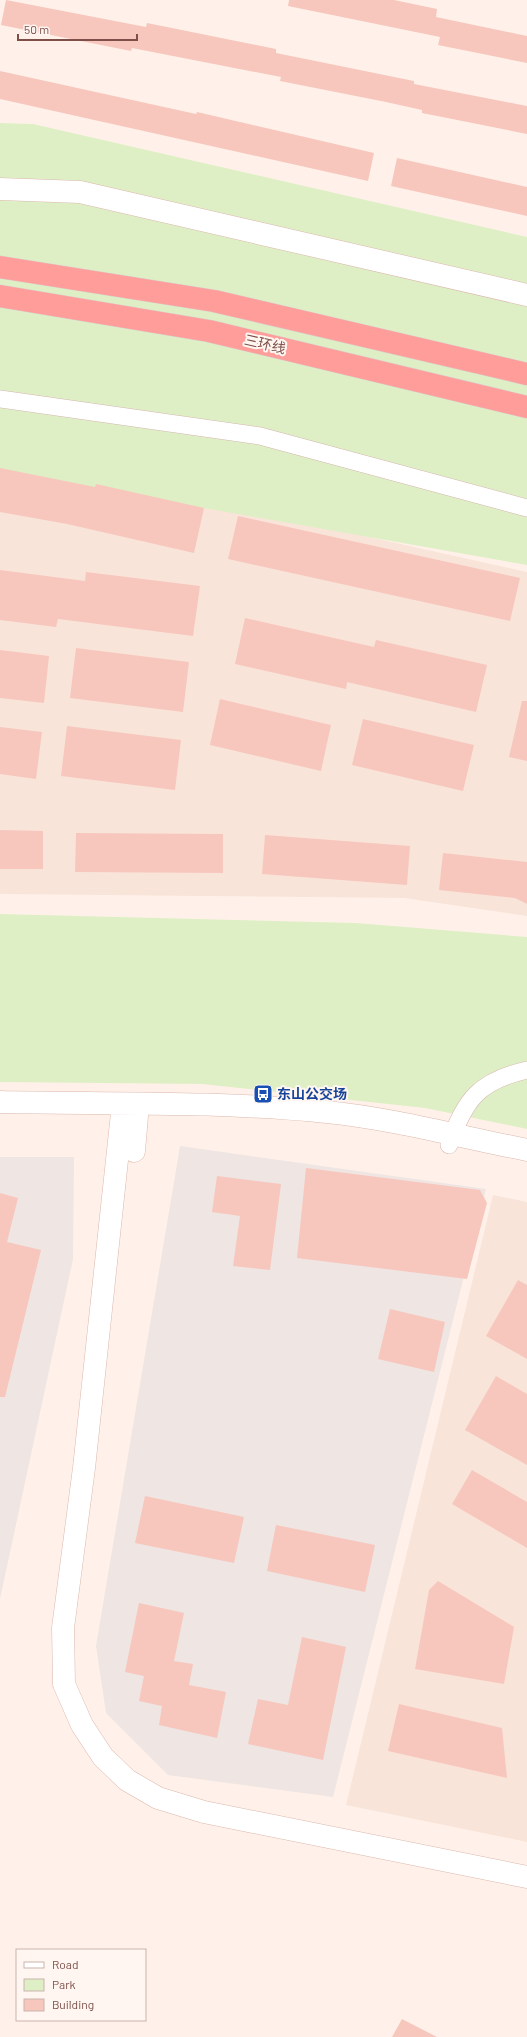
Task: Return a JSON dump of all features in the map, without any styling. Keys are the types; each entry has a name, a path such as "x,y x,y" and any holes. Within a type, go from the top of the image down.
{"highway":[{"path":"0,267 214,301 527,374"},
{"name":"三环线","path":"0,296 209,331 527,407"}],"street":[{"path":"0,189 80,192 527,295"},
{"path":"0,399 260,436 527,508"},
{"path":"451,1140 466,1107 477,1091 499,1078 527,1070"},
{"path":"0,1102 228,1116 327,1124 527,1150"},
{"path":"0,1114 131,1110"},
{"path":"131,1110 70,1629 71,1683 89,1721 109,1752 122,1766 132,1774 161,1791 206,1805 527,1870"},
{"path":"131,1110 63,1628 64,1684 82,1725 103,1757 117,1771 127,1780 158,1798 204,1812 527,1878"},
{"path":"451,1140 527,1162"}],"shaded area":[{"path":"0,469 162,491 527,572 527,916 404,898 0,894"},
{"path":"180,1146 486,1189 333,1797 168,1775 106,1713 96,1646"},
{"path":"0,1157 74,1157 73,1259 0,1599"},
{"path":"493,1195 527,1202 527,1842 346,1805"}],"green space":[{"path":"0,123 33,124 527,237 527,565 0,472"},
{"path":"0,914 356,923 527,937 527,1129 425,1108 202,1084 0,1082"}],"building":[{"path":"6,0 146,27 147,23 276,49 276,53 414,81 414,84 527,106 527,134 422,113 422,110 386,102 280,81 281,77 132,48 131,51 1,25"},
{"path":"289,0 394,0 437,9 436,17 527,36 527,63 438,45 440,37 288,6"},
{"path":"0,71 196,114 197,112 374,153 368,181 0,99"},
{"path":"397,158 527,187 527,216 391,186"},
{"path":"0,468 95,487 96,484 204,508 194,553 67,524 0,512"},
{"path":"238,516 520,578 510,621 228,559"},
{"path":"0,570 85,581 86,572 200,586 193,636 58,619 56,627 0,620"},
{"path":"245,618 374,647 376,640 487,665 476,712 347,682 346,689 235,664"},
{"path":"76,648 189,662 183,712 70,698"},
{"path":"0,650 49,656 44,703 0,698"},
{"path":"220,699 331,725 321,771 210,745"},
{"path":"522,701 527,701 527,761 509,757"},
{"path":"363,719 474,745 463,791 352,765"},
{"path":"67,726 181,740 175,790 61,776"},
{"path":"0,727 42,732 36,779 0,774"},
{"path":"0,830 43,831 43,869 0,869"},
{"path":"76,833 223,834 223,873 75,872"},
{"path":"265,835 410,846 407,885 262,874"},
{"path":"443,853 527,862 527,904 515,898 439,890"},
{"path":"306,1168 480,1190 487,1203 467,1279 297,1258"},
{"path":"217,1176 281,1184 270,1270 233,1266 240,1216 212,1212"},
{"path":"0,1193 18,1198 7,1242 41,1250 5,1397 0,1397"},
{"path":"518,1280 527,1285 527,1359 486,1336"},
{"path":"390,1309 445,1322 434,1372 378,1359"},
{"path":"496,1376 527,1394 527,1465 465,1430"},
{"path":"472,1470 527,1502 527,1548 452,1504"},
{"path":"145,1496 244,1517 234,1563 135,1543"},
{"path":"276,1525 375,1545 365,1592 267,1571"},
{"path":"438,1581 514,1627 504,1684 415,1669 429,1590"},
{"path":"139,1603 184,1613 174,1661 193,1664 189,1685 226,1692 217,1738 159,1725 162,1706 139,1701 144,1676 125,1672"},
{"path":"302,1637 346,1647 323,1760 248,1744 258,1699 288,1705"},
{"path":"399,1704 502,1728 507,1778 388,1751"},
{"path":"402,2019 437,2037 392,2037"}],"place":[{"name":"东山公交场","path":"263,1094"}]}
